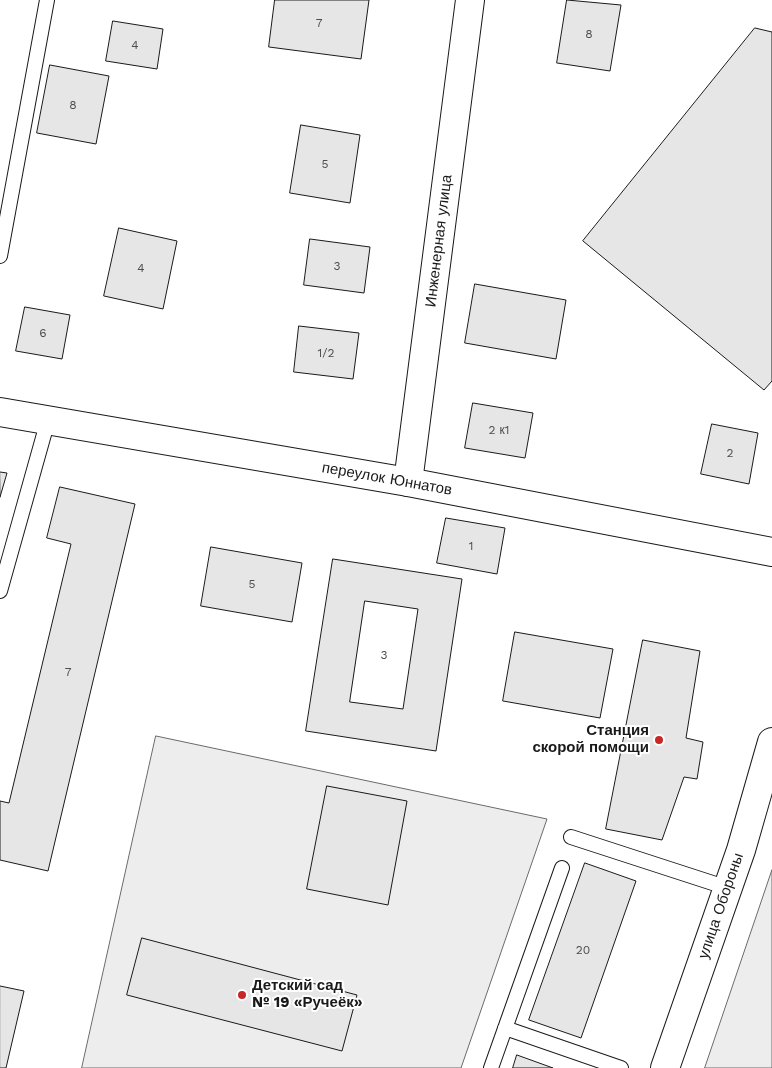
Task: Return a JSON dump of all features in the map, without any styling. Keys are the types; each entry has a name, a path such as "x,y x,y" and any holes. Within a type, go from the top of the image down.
{"street":[{"name":"Инженерная улица","path":"408,482 470,0"},
{"name":"переулок Юннатов","path":"0,412 408,482 772,552"},
{"name":"улица Обороны","path":"665,1068 741,850 772,742"}],"lane":[{"path":"0,256 47,0"},
{"path":"0,591 48,420"},
{"path":"571,837 728,888"},
{"path":"491,1068 562,868"},
{"path":"505,1028 621,1068"}],"shaded area":[{"path":"156,736 547,819 461,1068 82,1068"},
{"path":"772,870 772,1068 705,1068"}],"building":[{"path":"275,0 369,0 361,59 269,47"},
{"path":"567,0 621,5 610,71 557,63"},
{"path":"113,21 163,29 157,69 106,61"},
{"path":"755,28 772,32 772,381 764,390 583,241"},
{"path":"50,65 109,76 96,144 37,133"},
{"path":"301,125 360,135 350,203 290,193"},
{"path":"119,228 177,241 163,309 104,296"},
{"path":"310,239 370,247 364,293 304,285"},
{"path":"475,284 566,300 556,359 465,343"},
{"path":"25,307 70,315 62,359 16,351"},
{"path":"299,326 359,333 353,379 294,372"},
{"path":"473,403 533,413 525,458 465,448"},
{"path":"712,424 758,433 749,484 701,474"},
{"path":"0,472 7,473 0,497"},
{"path":"60,487 135,504 48,871 0,860 0,801 9,803 71,544 47,538"},
{"path":"446,518 505,528 497,574 437,563"},
{"path":"211,547 302,563 292,622 201,606"},
{"path":"333,559 462,579 436,751 306,731"},
{"path":"365,601 418,609 403,709 350,702"},
{"path":"515,632 613,649 600,718 503,701"},
{"name":"Станция скорой помощи","path":"643,640 700,651 686,738 703,742 697,779 684,777 662,840 606,829"},
{"path":"327,786 407,801 388,905 307,889"},
{"path":"585,863 636,881 581,1038 529,1020"},
{"name":"Детский сад № 19 «Ручеёк»","path":"142,938 357,995 342,1051 127,995"},
{"path":"0,986 24,991 6,1068 0,1068"},
{"path":"517,1055 553,1068 513,1068"}],"place":[{"name":"Станция скорой помощи","path":"659,740"},
{"name":"Детский сад № 19 «Ручеёк»","path":"242,995"}]}
